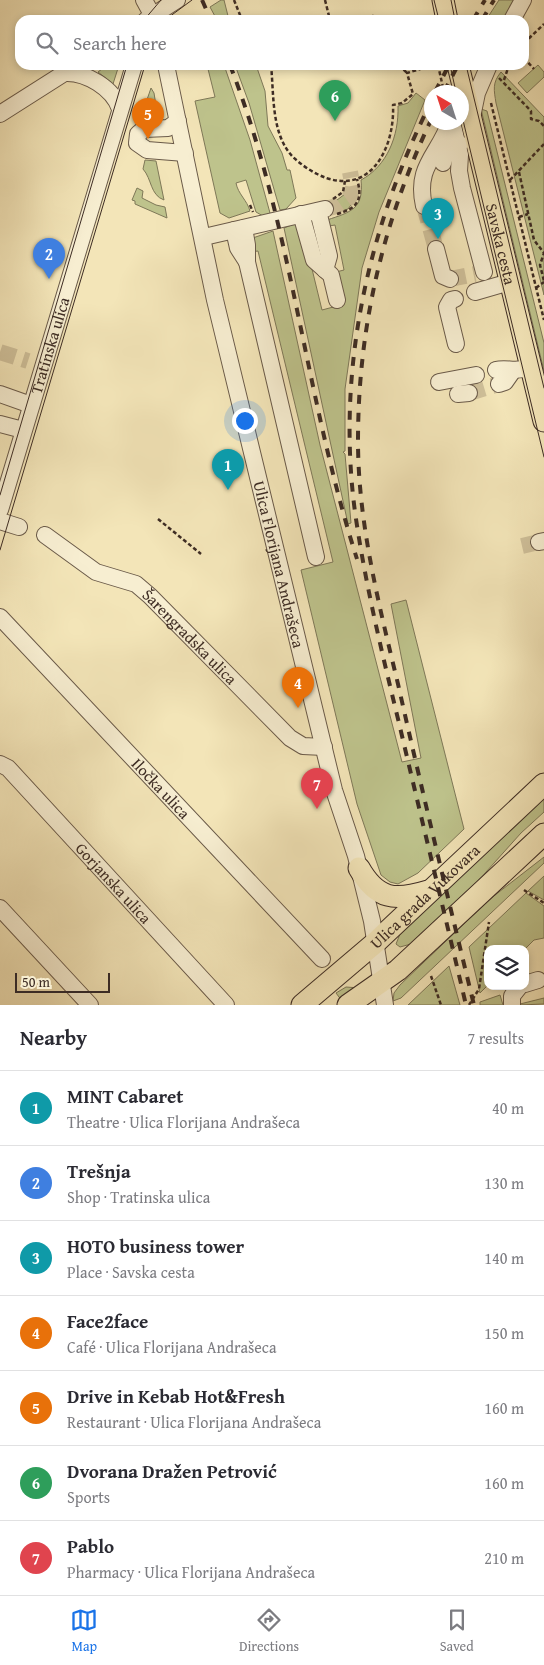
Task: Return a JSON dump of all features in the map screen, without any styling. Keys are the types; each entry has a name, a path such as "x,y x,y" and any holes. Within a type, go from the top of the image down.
{"main road":[{"path":"443,0 446,15"},
{"name":"Savska cesta","path":"464,130 478,148 509,274 510,373 541,393 544,421"},
{"name":"Ulica grada Vukovara","path":"302,1005 375,943 544,784"},
{"path":"348,1005 382,983 423,948 540,840"},
{"path":"359,868 370,885 391,897 406,898 430,890"}],"street":[{"path":"144,0 150,15"},
{"path":"157,15 177,0"},
{"path":"515,15 523,0"},
{"path":"0,114 69,70"},
{"path":"72,70 92,80 112,96 120,109"},
{"name":"Tratinska ulica","path":"0,510 31,405 35,363 132,70"},
{"name":"Ulica Florijana Andrašeca","path":"167,70 204,237 219,317 334,790 359,868 372,921 385,1005"},
{"path":"463,77 482,70"},
{"path":"469,105 487,70"},
{"path":"178,122 168,128 144,129 138,134 137,143 147,150 185,153"},
{"path":"424,206 422,175 453,130"},
{"path":"457,130 456,144 460,155 459,172 479,273 509,274"},
{"path":"443,164 448,151 456,144 468,144 478,148"},
{"path":"204,237 301,214 325,211 329,256 325,270"},
{"path":"301,214 314,260 331,275 337,300"},
{"path":"239,229 238,248 247,262 316,558"},
{"path":"436,250 443,276 450,279"},
{"path":"475,292 509,274"},
{"path":"455,298 450,300 447,307 456,344"},
{"path":"438,382 476,375"},
{"path":"0,394 31,405"},
{"path":"0,424 23,430"},
{"path":"0,521 19,527"},
{"name":"Šarengradska ulica","path":"45,535 96,572 136,584 195,639 290,738 303,746 324,747"},
{"name":"Iločka ulica","path":"0,617 322,959"},
{"name":"Gorjanska ulica","path":"0,764 8,768 224,1005"},
{"path":"0,908 90,1005"},
{"path":"512,1005 512,996 517,990"}],"path":[{"path":"234,0 240,15"},
{"path":"325,0 329,15"},
{"path":"529,38 544,24"},
{"path":"529,64 534,69"},
{"path":"271,70 273,99 278,128 292,156 323,177 345,181 357,178 378,163 384,155 392,136 393,105 402,102 413,94 407,73 404,70"},
{"path":"407,73 417,70"},
{"path":"439,70 442,85"},
{"path":"491,70 504,80 531,111 531,119 539,121 544,126"},
{"path":"504,80 508,70"},
{"path":"490,100 544,320"},
{"path":"510,180 544,144"},
{"path":"519,172 534,240 544,253 540,265 544,282 536,288"},
{"path":"325,211 349,210 356,204 360,188 357,178"},
{"path":"343,192 345,181"},
{"path":"519,217 528,214"},
{"path":"158,519 200,554"},
{"path":"524,890 544,903"},
{"path":"469,1005 479,989 489,922"},
{"path":"431,976 440,1005"}],"green space":[{"path":"224,0 228,15 214,15 210,7"},
{"path":"499,0 515,0 507,15 489,15"},
{"path":"538,65 544,72 544,77 527,93 518,83"},
{"path":"101,70 117,70 113,84 98,72"},
{"path":"208,70 226,70 250,140 270,213 263,216 256,212 246,180 236,183 250,211 229,218 220,213 195,101 215,97"},
{"path":"237,70 258,70 265,91 268,126 282,153 287,170 290,170 296,198 286,209 280,210 249,103"},
{"path":"501,72 544,117 544,295 496,103 495,83"},
{"path":"151,88 154,93 159,124 139,123"},
{"path":"416,93 424,99 379,212 362,268 345,389 345,451 343,452 345,454 351,523 348,524 284,228 294,224 302,228 322,310 337,306 336,272 344,270 335,225 329,226 327,220 349,211 358,203 361,180 378,167 390,149 394,139 398,106 408,103"},
{"path":"481,109 487,111 544,343 544,371"},
{"path":"145,160 156,161 164,200 156,194 143,169"},
{"path":"137,188 143,191 142,198 165,207 167,218 135,204 135,201 132,200"},
{"path":"345,194 356,198 348,209 326,215 323,204 337,200"},
{"path":"273,231 320,445 402,762 421,758 391,604 406,600 464,829 418,873 398,884 390,882 381,875 357,804 301,570 333,562 258,251 250,252 247,240"},
{"path":"544,798 544,812 521,833 469,891 411,944 400,947 396,944 400,934"},
{"path":"544,857 544,863 401,998 393,1001 394,993 400,985 490,899"},
{"path":"544,876 544,900 528,891"},
{"path":"526,893 544,906 544,938 534,940 529,945 484,945 484,989 480,993 469,947"},
{"path":"449,966 460,1005 408,1005"},
{"path":"346,987 360,988 342,1001 336,993"},
{"path":"500,995 503,1005 480,1005 480,1002"},
{"path":"544,998 544,1004 519,1005 520,1004"}],"tunnel":[{"path":"325,209 337,206 350,197 353,188 350,172"},
{"path":"424,206 436,249"},
{"path":"450,279 475,274"},
{"path":"0,352 28,361"},
{"path":"469,393 499,384"},
{"path":"522,546 539,542"}],"tram line":[{"path":"148,15 161,0"},
{"path":"172,15 192,0"},
{"path":"434,0 438,15"},
{"path":"451,0 454,15"},
{"path":"0,495 126,70"},
{"path":"0,550 144,70"},
{"path":"451,70 454,85"},
{"path":"467,70 544,388"},
{"path":"465,130 544,457"}],"railway":[{"path":"202,0 209,15"},
{"path":"476,15 485,0"},
{"path":"485,15 494,0"},
{"path":"232,70 251,125 269,186 324,436 339,498 357,559"},
{"path":"439,85 446,70"},
{"path":"448,85 455,70"},
{"path":"424,117 390,198 362,300 354,353 350,406 350,459 355,512 374,618 466,1005"},
{"path":"427,130 400,196 387,235 368,316 359,399 359,472 366,533 377,594 474,1005"}],"place":[{"name":"Dvorana Dražen Petrović","path":"335,121"},
{"name":"Drive in Kebab Hot&Fresh","path":"148,139"},
{"name":"HOTO business tower","path":"438,239"},
{"name":"Trešnja","path":"49,279"},
{"name":"MINT Cabaret","path":"228,490"},
{"name":"Face2face","path":"298,708"},
{"name":"Pablo","path":"317,809"}]}
